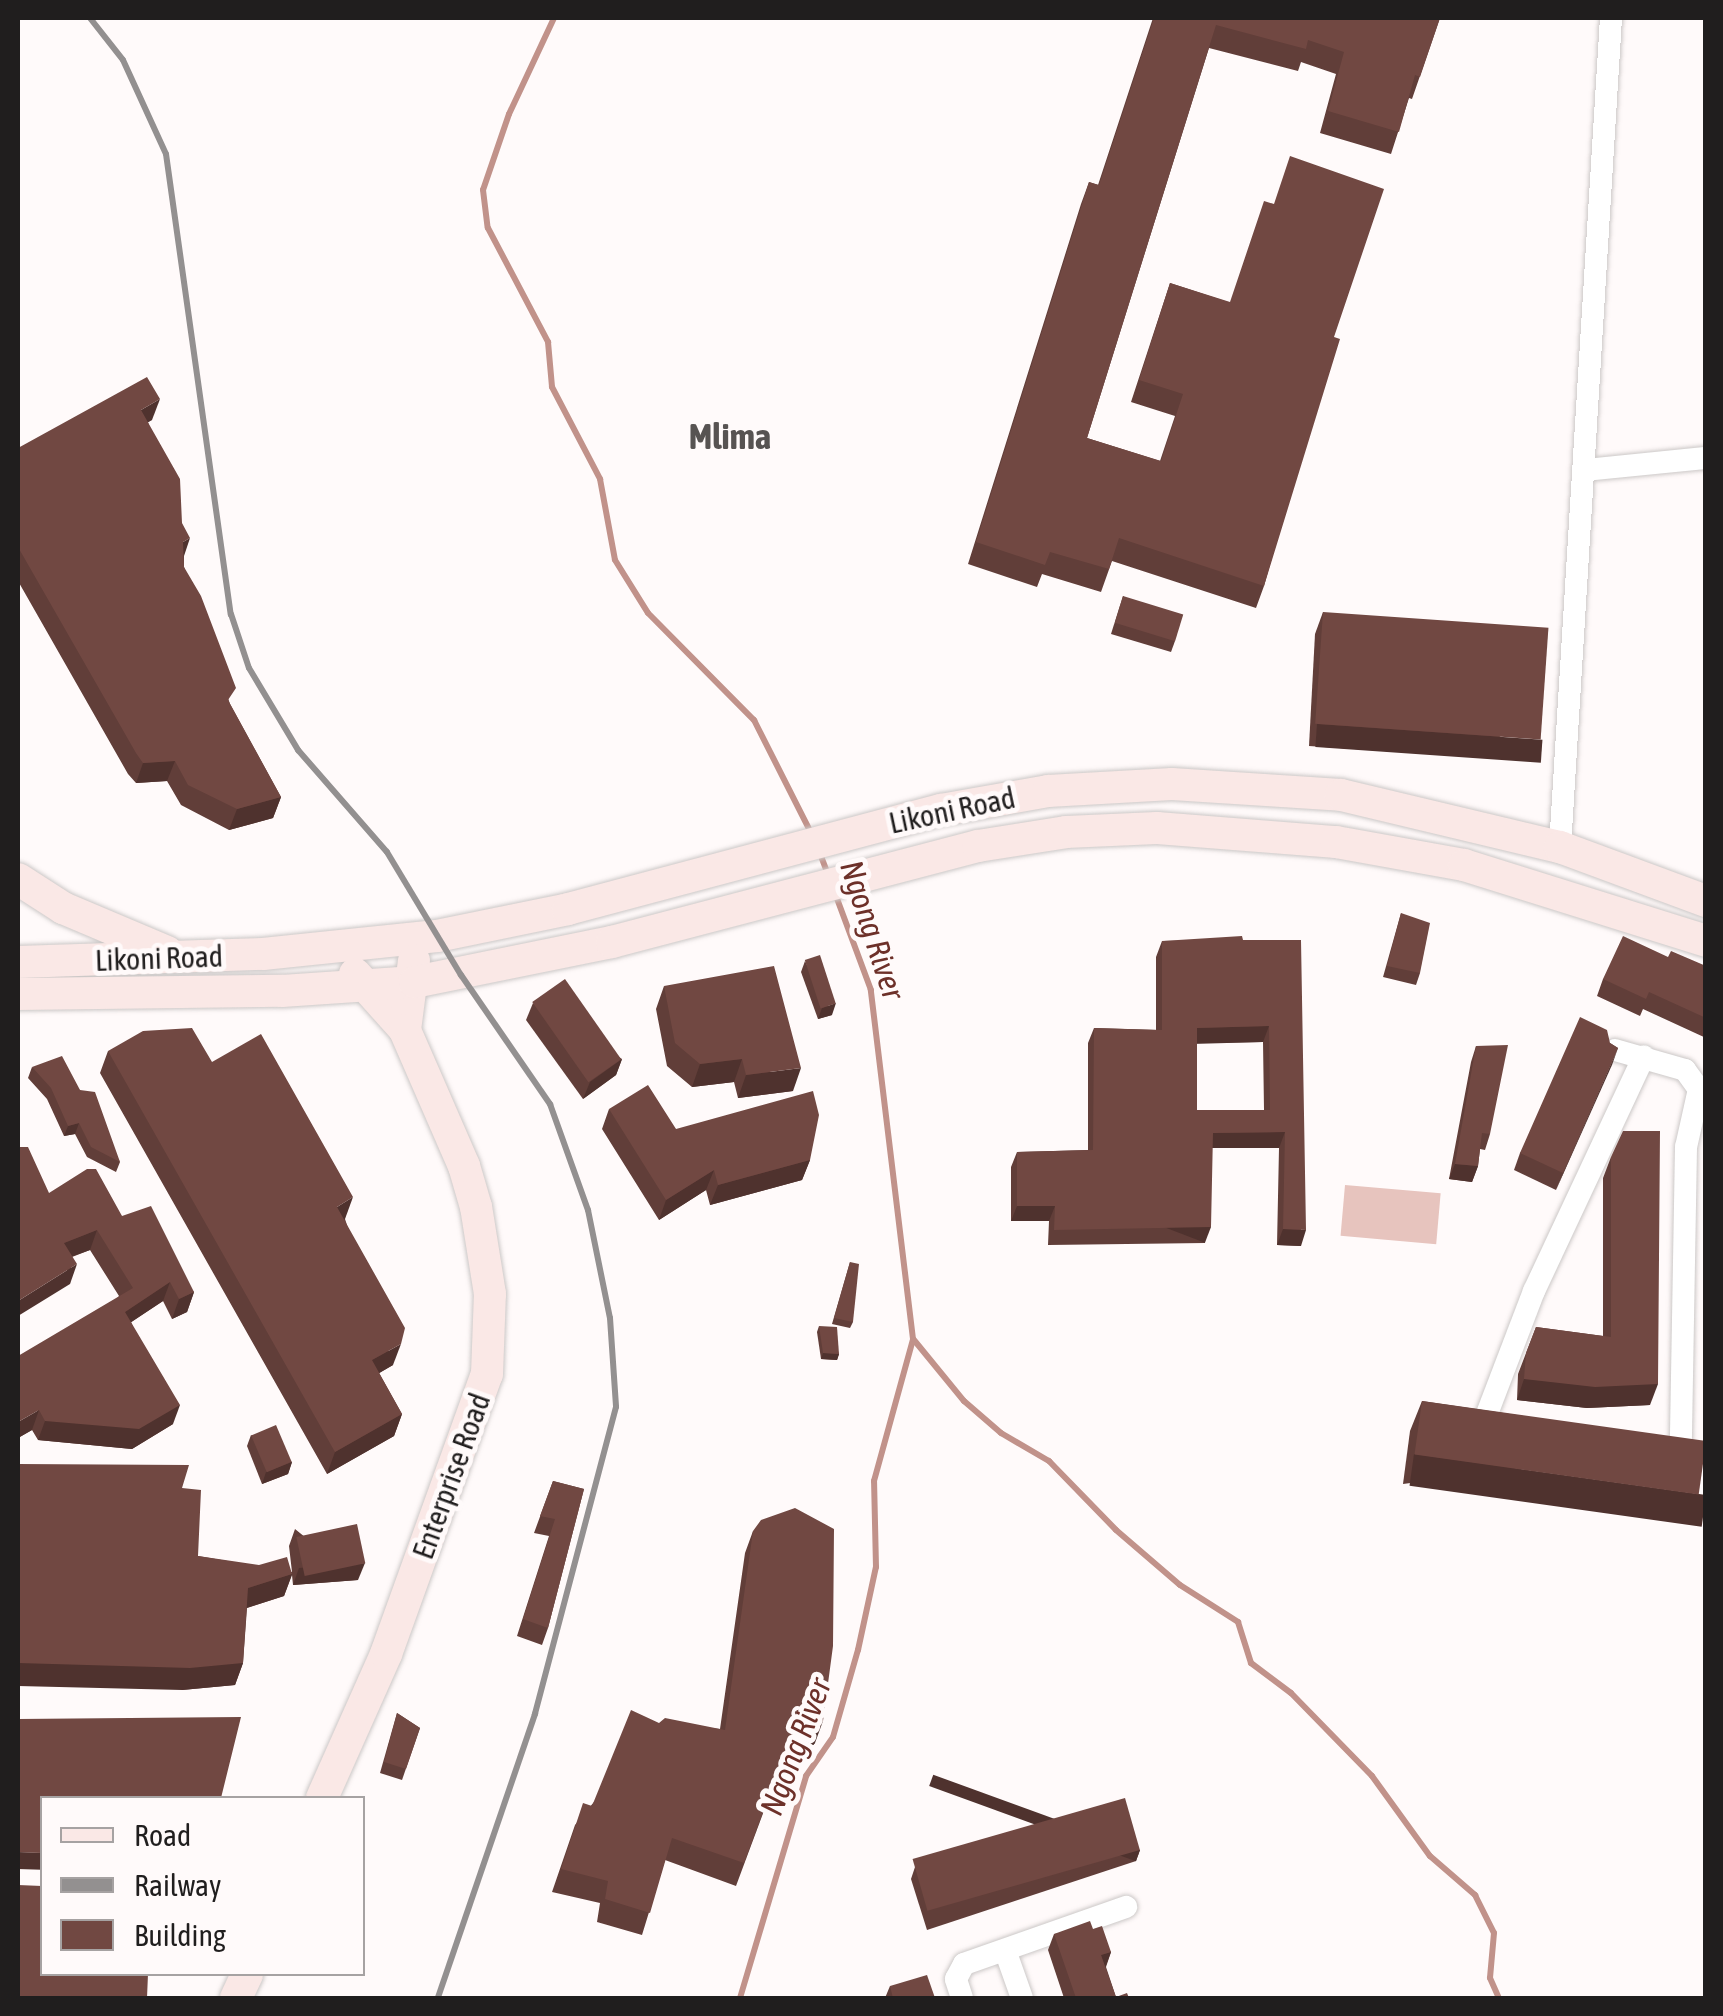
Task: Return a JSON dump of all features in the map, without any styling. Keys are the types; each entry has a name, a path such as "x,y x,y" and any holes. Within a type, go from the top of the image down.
{"main road":[{"name":"Likoni Road","path":"18,962 181,958 437,936 568,909 846,834 1048,791 1172,784 1341,795 1560,847 1706,901"},
{"name":"Likoni Road","path":"18,994 414,982 770,903 978,846 1066,832 1157,828 1264,834 1464,865 1706,941"},
{"path":"18,879 104,928 181,958"},
{"path":"405,1030 414,982 414,936"},
{"name":"Enterprise Road","path":"323,1796 386,1654 487,1374 490,1294 480,1228 464,1166 405,1030 328,946"}],"street":[{"path":"1560,847 1611,18"},
{"path":"1585,470 1706,458"},
{"path":"1615,1050 1686,1070 1699,1089 1686,1147 1672,1448 1706,1452"},
{"path":"1482,1427 1534,1290 1644,1056"},
{"path":"962,1998 956,1979 960,1968 1126,1907"},
{"path":"1005,1950 1022,1998"}],"shaded area":[{"path":"1345,1185 1441,1193 1436,1244 1341,1236"}],"building":[{"path":"1154,18 1440,18 1420,77 1415,75 1399,132 1328,111 1344,52 1308,40 1306,49 1216,25 1087,438 1161,461 1183,394 1139,380 1170,283 1230,302 1264,201 1274,204 1290,156 1384,189 1334,337 1340,339 1264,586 1119,538 1109,569 1050,552 1045,565 976,542 1089,182 1099,185"},
{"path":"147,377 160,399 141,410 180,479 182,523 190,538 183,542 184,567 201,596 236,688 228,700 281,797 237,809 188,785 175,761 143,763 18,547 18,448"},
{"path":"1123,596 1183,614 1175,641 1115,623"},
{"path":"1323,612 1548,628 1541,739 1315,724"},
{"path":"1401,913 1430,923 1420,973 1387,966"},
{"path":"1242,936 1243,940 1301,940 1306,1230 1283,1229 1285,1132 1213,1133 1211,1227 1054,1230 1055,1206 1017,1206 1017,1152 1093,1150 1094,1028 1162,1030 1162,941","holes":["1269,1026 1270,1110 1197,1110 1197,1028"]},
{"path":"1623,936 1668,957 1671,951 1706,966 1706,1018 1649,992 1646,999 1603,979"},
{"path":"820,955 836,1004 821,1008 805,960"},
{"path":"774,966 801,1068 746,1075 742,1059 700,1064 675,1043 664,986"},
{"path":"565,979 621,1059 588,1082 532,1002"},
{"path":"1580,1017 1607,1030 1610,1043 1618,1048 1563,1173 1520,1153"},
{"path":"192,1028 212,1062 261,1034 353,1197 337,1207 405,1328 401,1344 372,1360 402,1414 335,1452 108,1051 143,1031"},
{"path":"1508,1045 1490,1134 1482,1133 1478,1166 1455,1164 1476,1046"},
{"path":"62,1056 80,1090 95,1092 120,1162 91,1147 79,1123 68,1126 51,1088 32,1067"},
{"path":"648,1085 676,1129 813,1091 819,1115 810,1160 718,1185 714,1170 666,1200 609,1109"},
{"path":"1623,1131 1660,1131 1658,1384 1595,1387 1524,1379 1526,1353 1536,1327 1611,1337 1611,1157"},
{"path":"18,1147 28,1147 49,1193 87,1169 96,1169 122,1216 151,1206 194,1292 179,1299 170,1282 125,1312 180,1405 139,1429 45,1421 39,1410 18,1422 18,1356 133,1288 97,1230 64,1243 77,1264 18,1301"},
{"path":"850,1262 859,1264 853,1322 834,1318"},
{"path":"819,1326 837,1327 839,1354 823,1353"},
{"path":"1422,1401 1706,1441 1699,1494 1414,1454"},
{"path":"276,1425 292,1462 267,1472 251,1436"},
{"path":"18,1464 189,1465 182,1488 201,1490 198,1556 259,1565 287,1557 292,1574 248,1588 243,1663 190,1668 18,1663"},
{"path":"553,1481 584,1489 548,1628 523,1619 555,1519 540,1516"},
{"path":"795,1508 834,1529 833,1646 823,1721 780,1767 744,1863 672,1838 650,1913 605,1899 608,1881 561,1869 583,1803 592,1806 631,1710 659,1723 665,1718 725,1730 753,1531 761,1520"},
{"path":"357,1524 365,1563 305,1576 296,1537"},
{"path":"397,1713 420,1728 406,1769 384,1762"},
{"path":"241,1717 221,1796 40,1796 40,1853 18,1852 18,1719"},
{"path":"1125,1798 1140,1850 927,1911 913,1859"},
{"path":"18,1885 40,1886 40,1976 148,1976 147,1998 18,1998"},
{"path":"1090,1921 1093,1929 1102,1926 1111,1952 1101,1955 1116,1997 1127,1993 1129,1998 1076,1998 1054,1934"},
{"path":"927,1975 935,1998 893,1998 890,1986"}],"waterway":[{"name":"Ngong River","path":"554,18 509,114 483,190 488,228 548,342 552,387 600,479 615,560 648,613 754,720 812,835"},
{"name":"Ngong River","path":"819,851 829,877"},
{"name":"Ngong River","path":"740,1998 806,1776 833,1737 858,1650 876,1567 874,1481 913,1339 871,990 835,893"},
{"path":"914,1340 964,1401 1001,1433 1049,1461 1116,1530 1180,1585 1238,1622 1251,1663 1291,1693 1372,1776 1430,1856 1475,1895 1494,1933 1490,1978 1499,1998"}],"railway":[{"path":"90,18 123,60 166,154 231,614 249,668 298,750 387,852 461,975 550,1104 588,1210 610,1318 616,1407 535,1714 438,1998"}],"district":[{"name":"Mlima","path":"730,436"}]}
